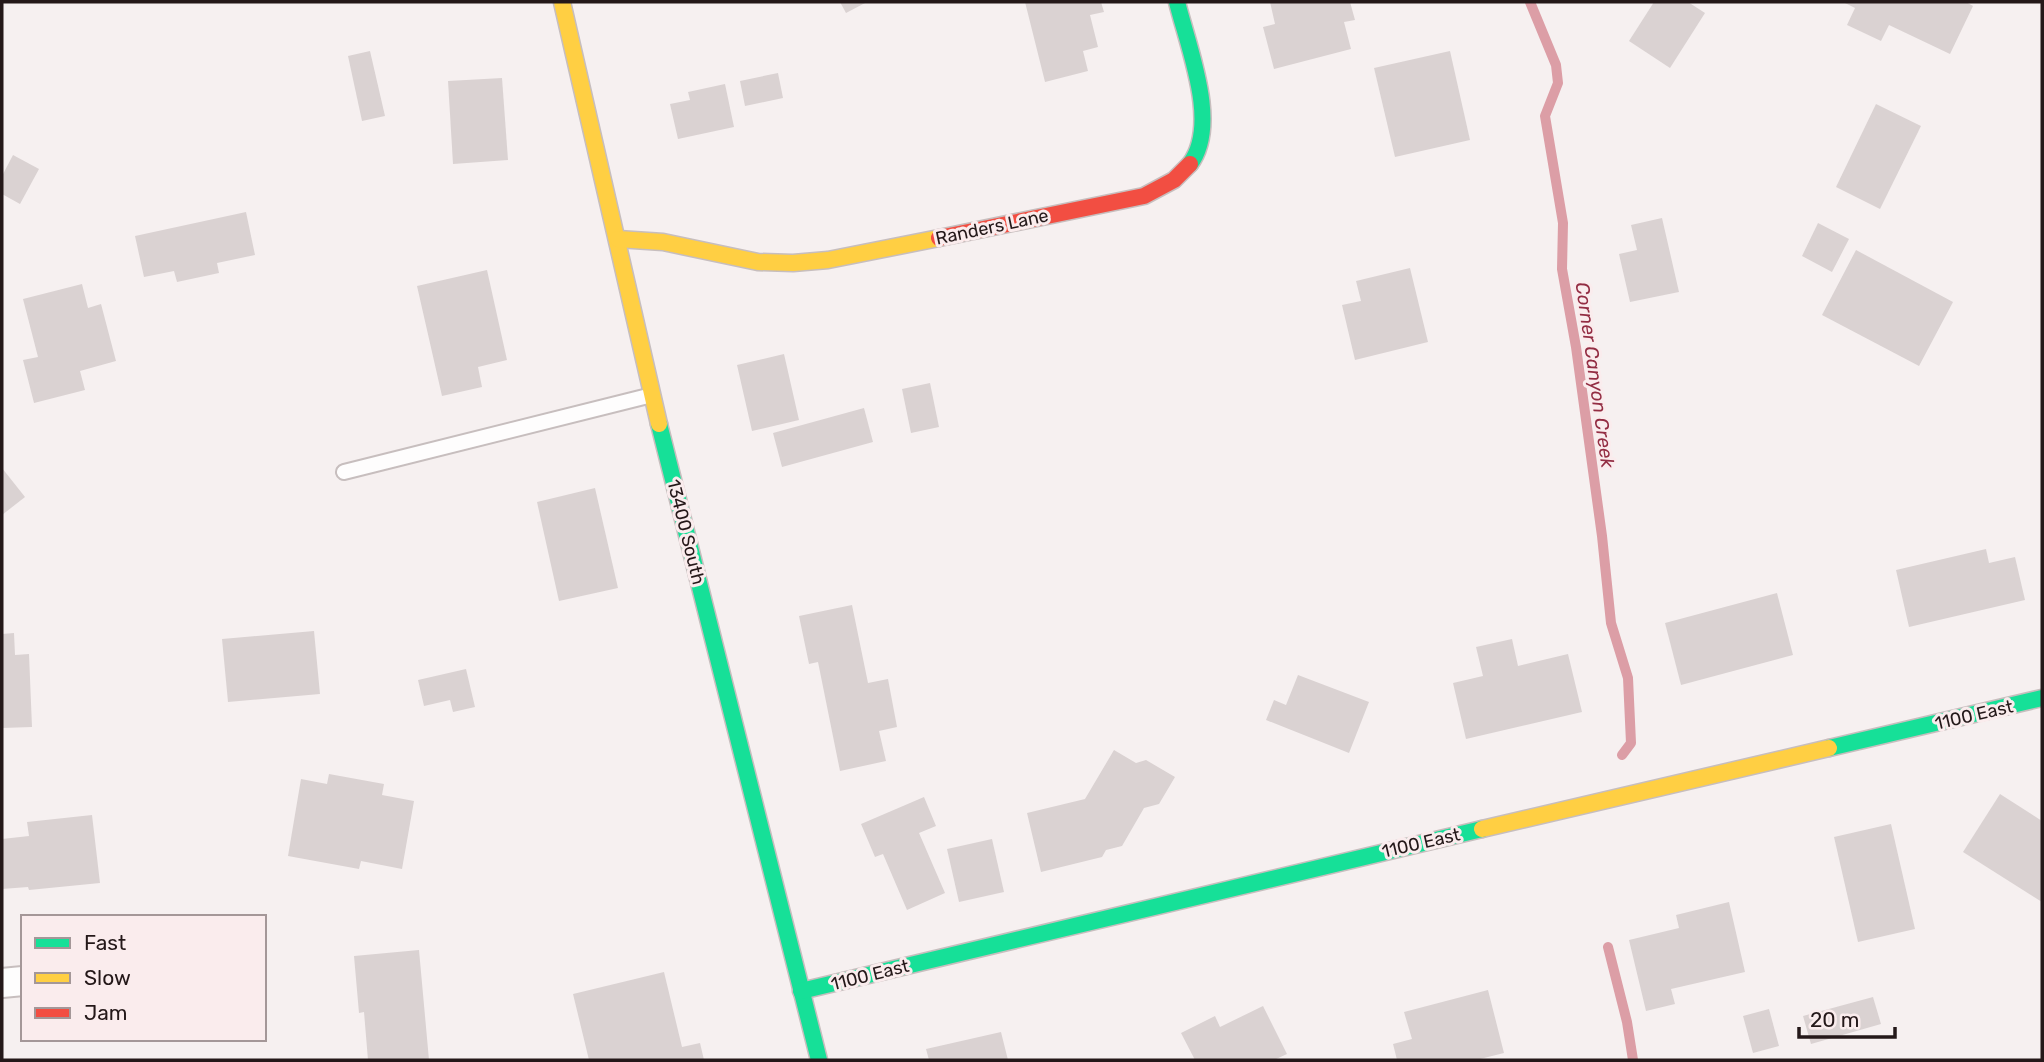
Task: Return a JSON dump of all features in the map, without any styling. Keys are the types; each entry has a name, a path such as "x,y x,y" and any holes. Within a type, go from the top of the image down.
{"street":[{"name":"13400 South","path":"562,2 652,395 819,1060"},
{"name":"Randers Lane","path":"618,239 663,242 758,262 828,260 1144,195 1163,188 1179,177 1193,161 1204,129 1205,113 1177,2"},
{"name":"1100 East","path":"801,991 2042,698"},
{"path":"2,983 21,981"}],"lane":[{"path":"344,472 652,395"}],"building":[{"path":"840,2 867,2 846,13"},
{"path":"1025,2 1101,2 1104,12 1090,15 1098,47 1083,51 1088,71 1045,82"},
{"path":"1270,2 1350,2 1355,20 1344,22 1351,49 1274,69 1263,27 1275,24"},
{"path":"1654,2 1688,2 1705,13 1670,68 1629,41"},
{"path":"1843,2 1966,2 1973,6 1950,54 1889,25 1881,41 1847,25 1855,8"},
{"path":"370,51 385,116 362,121 348,56"},
{"path":"1450,51 1470,140 1395,157 1374,68"},
{"path":"778,73 783,98 745,106 740,81"},
{"path":"502,78 508,160 453,164 448,81"},
{"path":"725,84 734,127 678,139 670,104 690,100 688,92"},
{"path":"1876,104 1921,126 1880,209 1836,187"},
{"path":"13,155 39,169 20,204 2,194 2,176"},
{"path":"246,212 255,255 217,263 219,273 177,282 174,271 144,277 135,236"},
{"path":"1662,218 1679,292 1630,302 1619,254 1637,250 1631,225"},
{"path":"1818,223 1849,239 1832,272 1802,256"},
{"path":"1856,250 1953,302 1919,366 1822,315"},
{"path":"1410,268 1428,342 1355,360 1342,305 1361,301 1356,281"},
{"path":"487,270 507,360 478,367 482,387 442,396 417,286"},
{"path":"82,284 88,308 101,304 116,361 80,371 85,390 34,403 23,360 38,357 23,299"},
{"path":"784,354 799,420 752,431 737,365"},
{"path":"930,383 939,427 911,433 902,389"},
{"path":"864,408 873,442 782,467 773,433"},
{"path":"2,468 25,497 2,515"},
{"path":"595,488 618,588 559,601 537,502"},
{"path":"1986,549 1989,563 2015,557 2025,600 1909,627 1896,570"},
{"path":"1777,593 1793,655 1681,685 1665,623"},
{"path":"852,605 868,683 888,679 897,727 879,731 886,761 840,771 818,662 809,664 799,616"},
{"path":"314,631 320,694 228,702 222,639"},
{"path":"14,633 15,655 29,654 32,727 2,728 2,634"},
{"path":"1512,639 1518,666 1568,654 1582,712 1466,739 1453,683 1483,676 1476,647"},
{"path":"466,669 475,707 453,712 450,700 424,706 418,680"},
{"path":"1298,675 1369,702 1349,753 1266,720 1274,700 1286,705"},
{"path":"1114,750 1136,763 1146,760 1175,777 1159,804 1144,808 1122,846 1106,850 1102,857 1041,872 1027,813 1085,799"},
{"path":"329,774 384,784 382,795 414,801 402,869 361,861 359,869 288,856 301,779 327,784"},
{"path":"2000,794 2042,821 2042,902 1963,852"},
{"path":"924,797 936,826 919,833 945,893 907,910 883,854 875,857 861,824"},
{"path":"92,815 100,883 29,890 28,887 2,889 2,839 29,836 27,822"},
{"path":"1891,824 1915,929 1858,942 1834,837"},
{"path":"992,839 1004,892 959,902 947,849"},
{"path":"1729,902 1745,972 1671,989 1675,1004 1646,1011 1629,940 1679,928 1676,915"},
{"path":"419,950 429,1060 368,1060 364,1012 359,1013 354,956"},
{"path":"664,972 682,1047 700,1043 704,1060 589,1060 573,994"},
{"path":"1488,990 1504,1053 1476,1060 1397,1060 1393,1044 1412,1039 1404,1012"},
{"path":"1873,997 1881,1024 1811,1044 1803,1016"},
{"path":"1263,1006 1287,1054 1274,1060 1195,1060 1181,1033 1215,1016 1220,1027"},
{"path":"1769,1009 1779,1046 1753,1053 1743,1016"},
{"path":"1001,1032 1008,1060 929,1060 926,1049"}],"waterway":[{"name":"Corner Canyon Creek","path":"1530,2 1556,65 1558,83 1545,116 1563,223 1562,269 1576,347 1611,623 1628,678 1631,743 1622,755"},
{"name":"Corner Canyon Creek","path":"1608,947 1627,1022 1633,1060"}],"traffic: fast":[{"path":"1177,2 1194,62 1202,107 1199,147 1190,164"},
{"path":"659,424 819,1060"},
{"path":"1829,748 2042,698"},
{"path":"801,991 1482,829"}],"traffic: slow":[{"path":"562,2 659,424"},
{"path":"618,239 663,242 758,262 793,263 828,260 939,238"},
{"path":"1482,829 1829,748"}],"traffic: jam":[{"path":"939,238 1144,196 1174,180 1190,164"}]}
